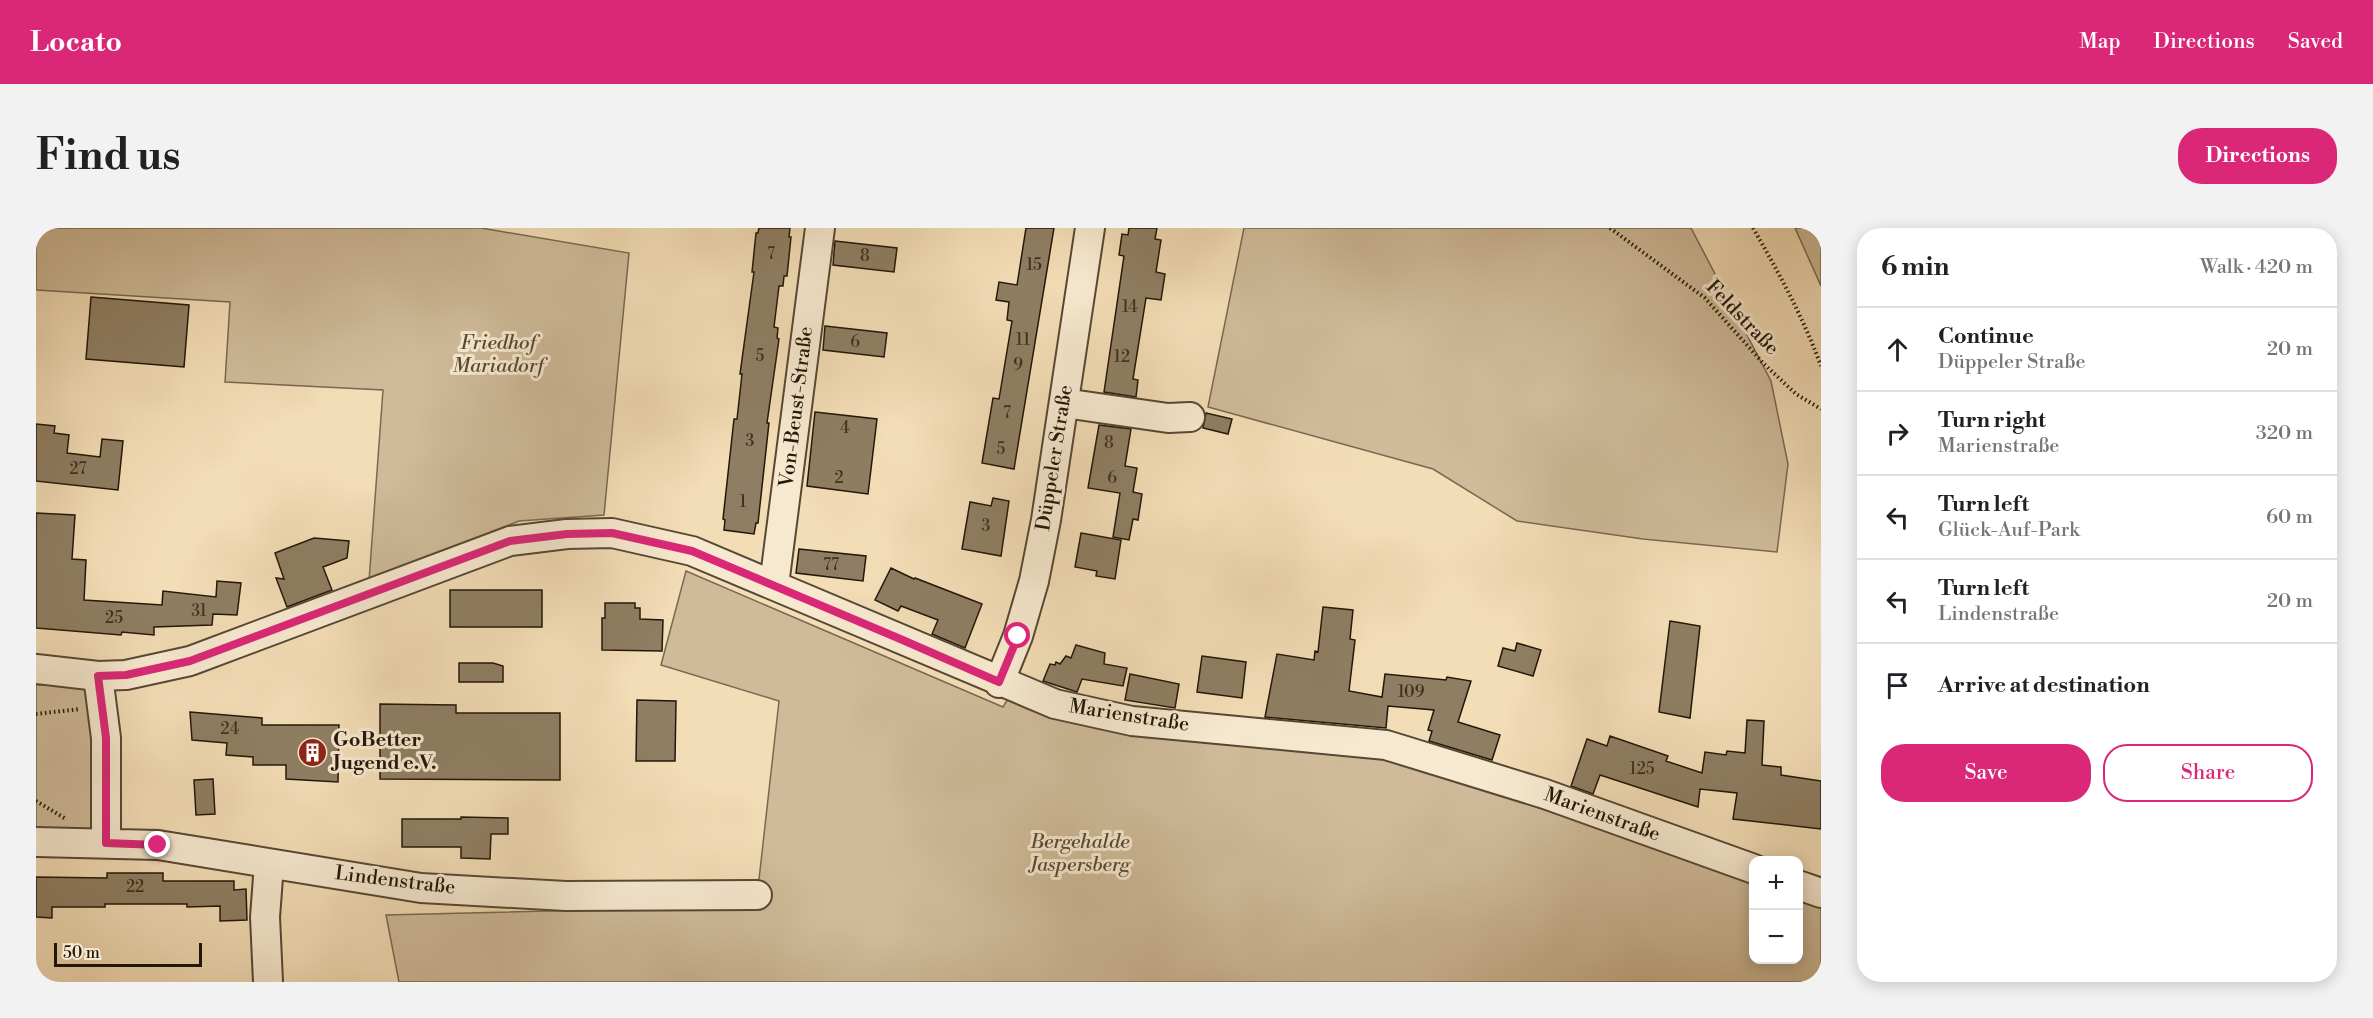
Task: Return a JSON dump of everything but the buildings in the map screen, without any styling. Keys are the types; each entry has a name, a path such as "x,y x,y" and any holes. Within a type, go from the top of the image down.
{"street":[{"name":"Von-Beust-Straße","path":"774,585 820,228"},
{"name":"Düppeler Straße","path":"999,682 1018,636 1034,581 1046,520 1090,228"},
{"path":"1064,404 1168,418 1190,417"},
{"name":"Marienstraße","path":"36,669 98,676 126,675 190,661 510,541 567,534 612,533 692,551 1055,704 1132,721 1386,745 1545,794 1749,867"},
{"path":"98,676 106,738 106,843"},
{"name":"Lindenstraße","path":"36,842 158,845 421,888 566,896 757,895"},
{"path":"268,982 265,917 269,864"},
{"path":"1803,887 1821,893"}],"path":[{"name":"Feldstraße","path":"1611,228 1705,298 1763,363 1796,394 1820,408"},
{"path":"1754,228 1809,332 1821,366"},
{"path":"1820,408 1821,403"},
{"path":"36,714 103,708"}],"green space":[{"name":"Friedhof Mariadorf","path":"36,228 481,228 629,253 604,515 519,521 369,581 383,390 225,382 230,302 36,290"},
{"path":"1244,228 1691,228 1771,381 1788,464 1777,552 1643,539 1517,521 1433,469 1208,407"},
{"path":"1795,228 1821,228 1821,286"},
{"name":"Bergehalde Jaspersberg","path":"686,571 1003,707 1008,699 1060,719 1129,734 1387,757 1749,879 1749,964 1803,964 1803,896 1821,901 1821,982 399,982 386,915 756,906 779,701 661,665"},
{"path":"36,685 93,685 102,829 36,828"}],"place":[{"name":"GoBetter Jugend e.V.","path":"312,752"}],"route":[{"path":"158,845 106,843 106,738 98,676 126,675 190,661 510,541 567,534 612,533 692,551 999,682 1018,636"}]}
